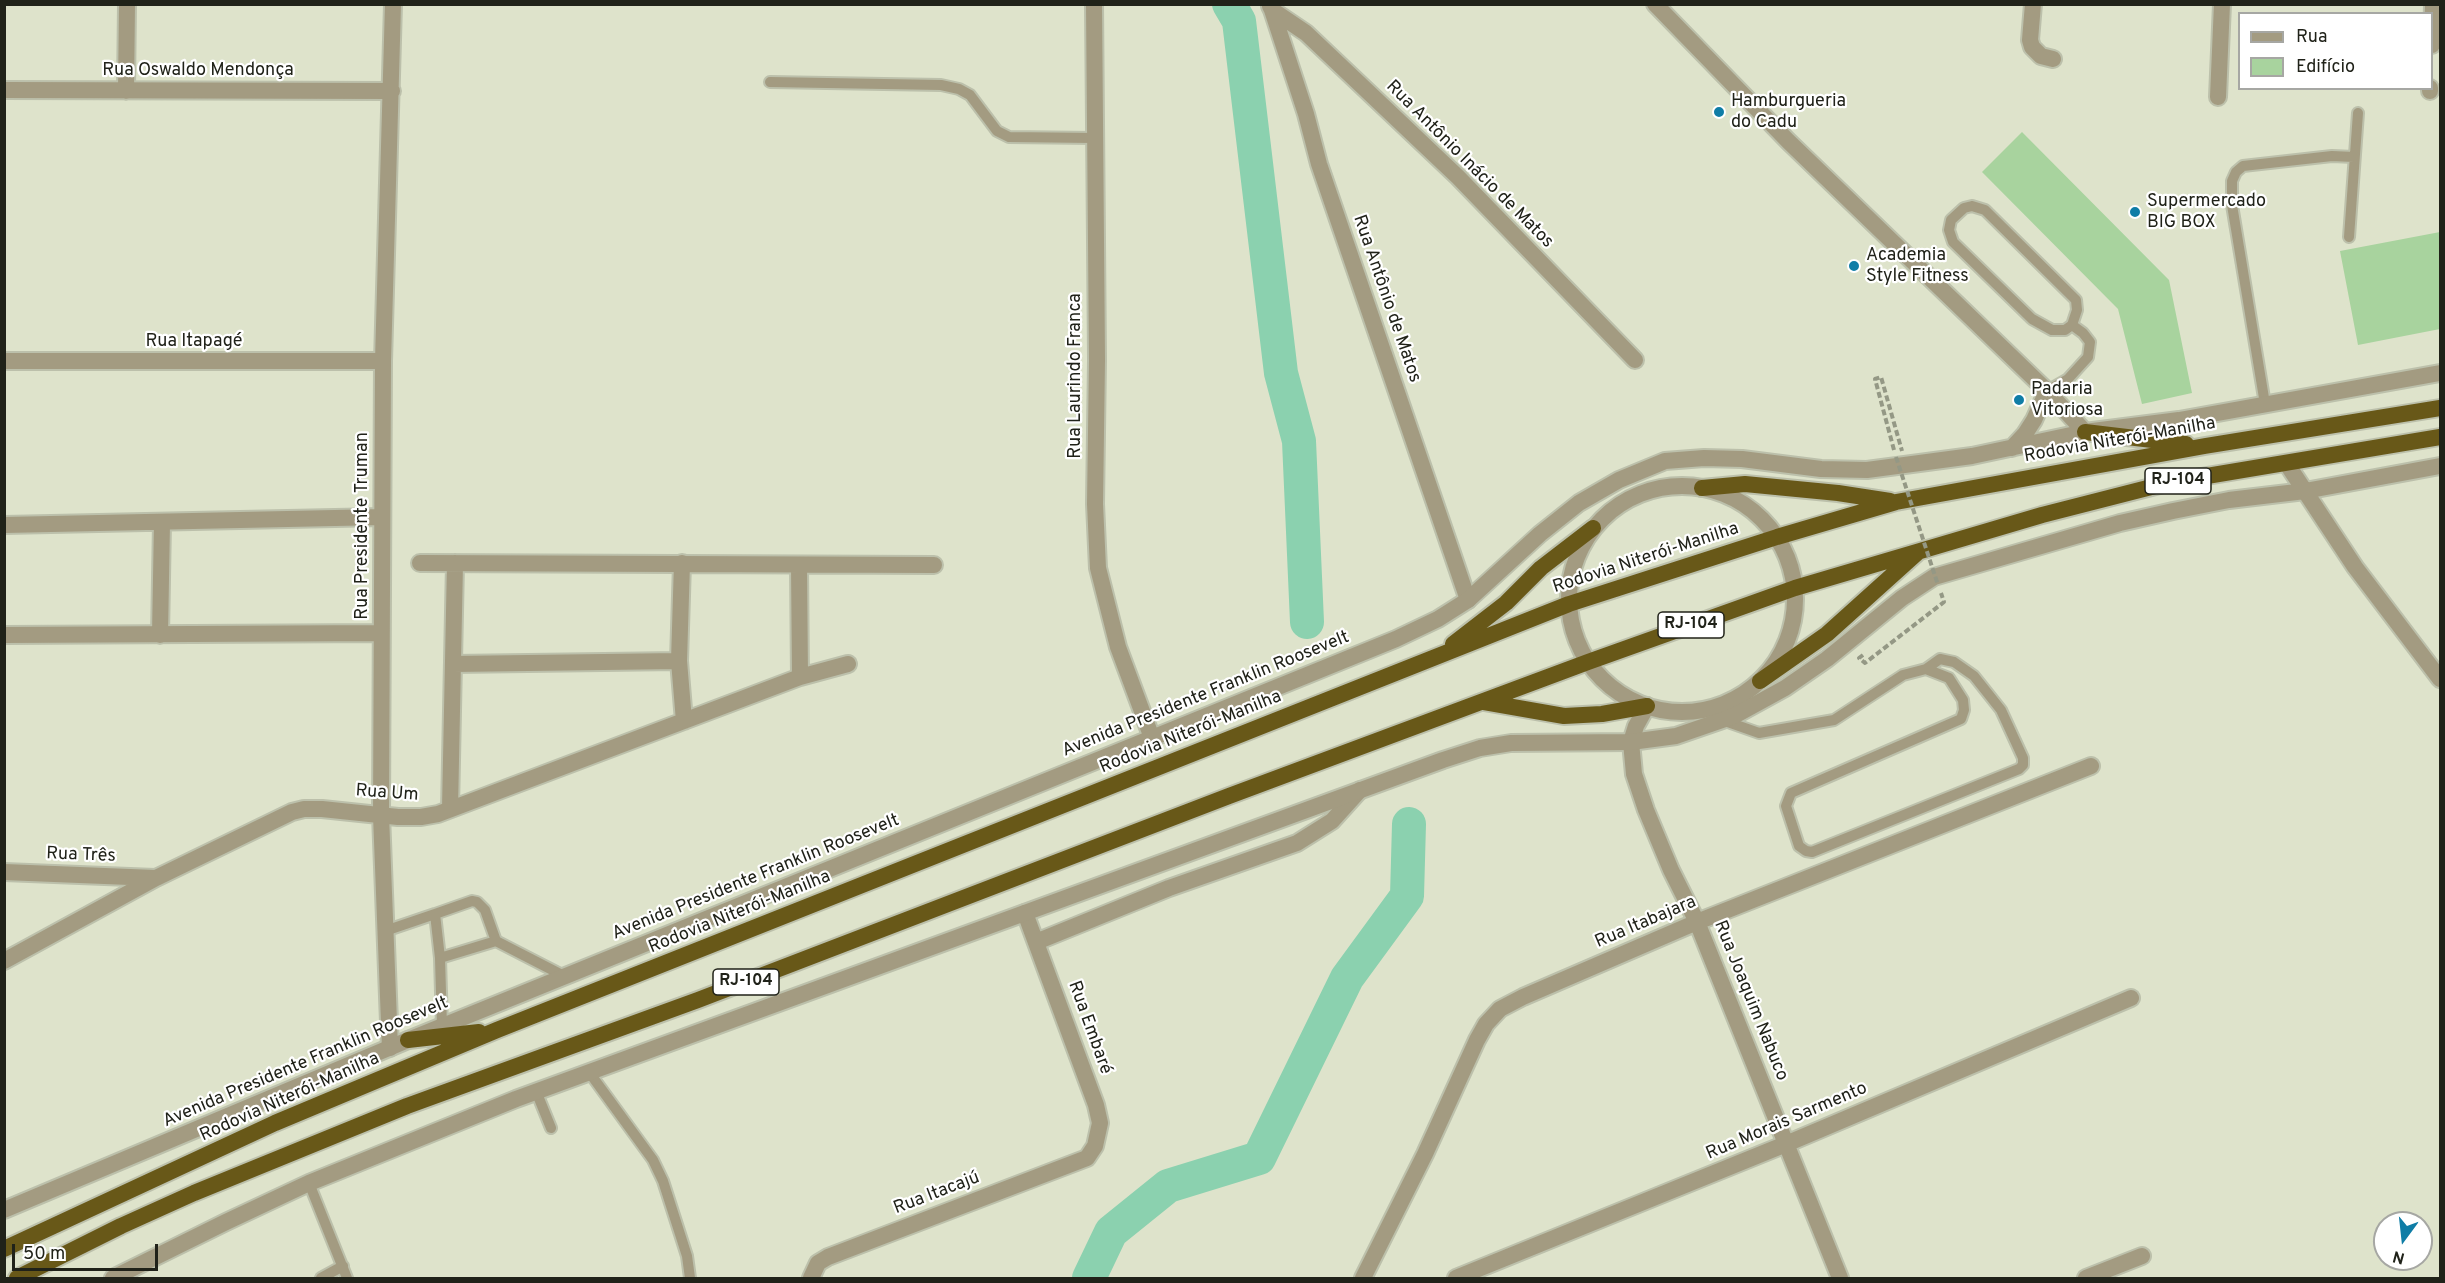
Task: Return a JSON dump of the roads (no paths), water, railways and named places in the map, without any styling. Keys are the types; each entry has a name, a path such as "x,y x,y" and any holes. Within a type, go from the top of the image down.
{"highway":[{"name":"Rodovia Niterói-Manilha","path":"4,1249 275,1123 497,1030 1569,604 1777,537 1896,502 2205,446 2440,408"},
{"path":"2085,432 2205,446"},
{"name":"RJ-104","path":"17,1278 121,1226 194,1193 407,1106 698,1000 1229,796 1588,662 1795,588 2042,515 2171,482 2440,437"},
{"path":"1702,488 1745,484 1838,493 1896,502"},
{"path":"1437,656 1506,603 1541,568 1593,528"},
{"path":"1760,681 1827,634 1920,550"},
{"path":"1483,702 1564,716 1602,714 1647,706"},
{"path":"408,1040 497,1030"}],"street":[{"path":"126,91 127,4"},
{"name":"Rua Presidente Truman","path":"390,1048 381,815 381,633 383,361 393,4"},
{"name":"Rua Laurindo Franca","path":"1094,4 1097,360 1095,504 1098,568 1118,647 1152,738"},
{"path":"2033,4 2030,40 2032,47 2041,56 2053,59"},
{"path":"2218,97 2222,4"},
{"path":"1656,5 1788,141 2047,391 2085,432"},
{"name":"Rua Antônio Inácio de Matos","path":"1271,7 1306,33 1458,177 1635,360"},
{"name":"Rua Antônio de Matos","path":"1271,7 1319,164 1468,600"},
{"name":"Rua Oswaldo Mendonça","path":"4,90 392,91"},
{"name":"Rua Itapagé","path":"4,362 383,361"},
{"name":"Avenida Presidente Franklin Roosevelt","path":"4,1210 408,1040 1396,639 1438,620 1468,600 1540,534 1579,503 1619,480 1665,461 1704,458 1742,459 1821,469 1867,470 1901,462 2012,448 2085,432 2148,425 2440,373"},
{"path":"2012,448 2034,420 2047,391"},
{"path":"1663,487 1665,461"},
{"path":"2287,464 2355,567 2440,679"},
{"path":"113,1278 309,1183 536,1091 1443,760 1500,744 1631,742 1676,736 1722,720 1785,688 1827,659 1902,598 1936,583 2120,523 2229,500 2305,491 2440,466"},
{"path":"1663,487 1702,488 1724,494 1745,505 1777,537 1790,565 1795,588 1792,627 1780,656 1760,681 1732,700 1700,710 1666,710 1630,699 1610,686 1588,662 1576,639 1569,604 1569,584 1582,545 1607,513 1624,501 1663,487"},
{"path":"4,525 382,517"},
{"path":"160,635 162,522"},
{"path":"420,562 934,565"},
{"path":"682,562 679,661 684,721"},
{"path":"450,809 454,563"},
{"path":"799,565 800,677"},
{"path":"4,635 381,633"},
{"path":"453,664 679,661"},
{"name":"Rua Um","path":"4,961 156,878 292,812 304,809 422,817 450,809 800,677 848,664"},
{"name":"Rua Joaquim Nabuco","path":"1647,706 1636,726 1631,742 1634,774 1646,810 1671,870 1697,922 1840,1278"},
{"name":"Rua Itabajara","path":"1363,1278 1486,1024 1500,1009 1697,922 2091,766"},
{"path":"1036,942 1169,888 1297,843 1332,821 1360,790"},
{"name":"Rua Três","path":"4,872 156,878"},
{"name":"Rua Embaré","path":"1025,913 1096,1105 1100,1123 1099,1137 1087,1158"},
{"name":"Rua Morais Sarmento","path":"1456,1278 1786,1144 2131,998"},
{"name":"Rua Itacajú","path":"811,1278 818,1263 828,1257 1087,1158"},
{"path":"2086,1278 2142,1256"}],"lane":[{"path":"770,82 942,85 959,89 970,95 997,131 1009,137 1094,138"},
{"path":"2349,237 2358,113"},
{"path":"2265,404 2232,205 2232,181 2243,166 2332,156 2354,157"},
{"path":"1972,206 1985,210 2076,300 2077,310 2072,325 2065,330 2052,330 2032,320 1953,242 1949,230 1951,220 1964,208 1972,206"},
{"path":"2047,391 2068,379 2088,357 2090,342 2072,325"},
{"path":"1722,720 1759,733 1834,720 1903,675 1926,669 1940,659 1954,662 1974,676 2001,710 2023,758 2023,765 2019,769 1812,852 1799,846 1786,806 1791,793 1961,719 1964,710 1963,700 1949,678 1926,669"},
{"path":"385,931 472,900 485,910 496,941 566,977"},
{"path":"435,914 440,958 442,1027"},
{"path":"440,958 496,941"},
{"path":"589,1072 653,1160 663,1181 687,1256 690,1278"},
{"path":"536,1091 551,1128"},
{"path":"309,1183 347,1278"},
{"path":"321,1278 343,1266"}],"waterway":[{"path":"1229,4 1239,21 1281,373 1299,441 1307,622"},
{"path":"1089,1278 1111,1232 1168,1186 1259,1158 1347,978 1407,896 1409,824"}],"place":[{"name":"Hamburgueria do Cadu","path":"1719,112"},
{"name":"Supermercado BIG BOX","path":"2135,212"},
{"name":"Academia Style Fitness","path":"1854,266"},
{"name":"Padaria Vitoriosa","path":"2019,400"}]}
